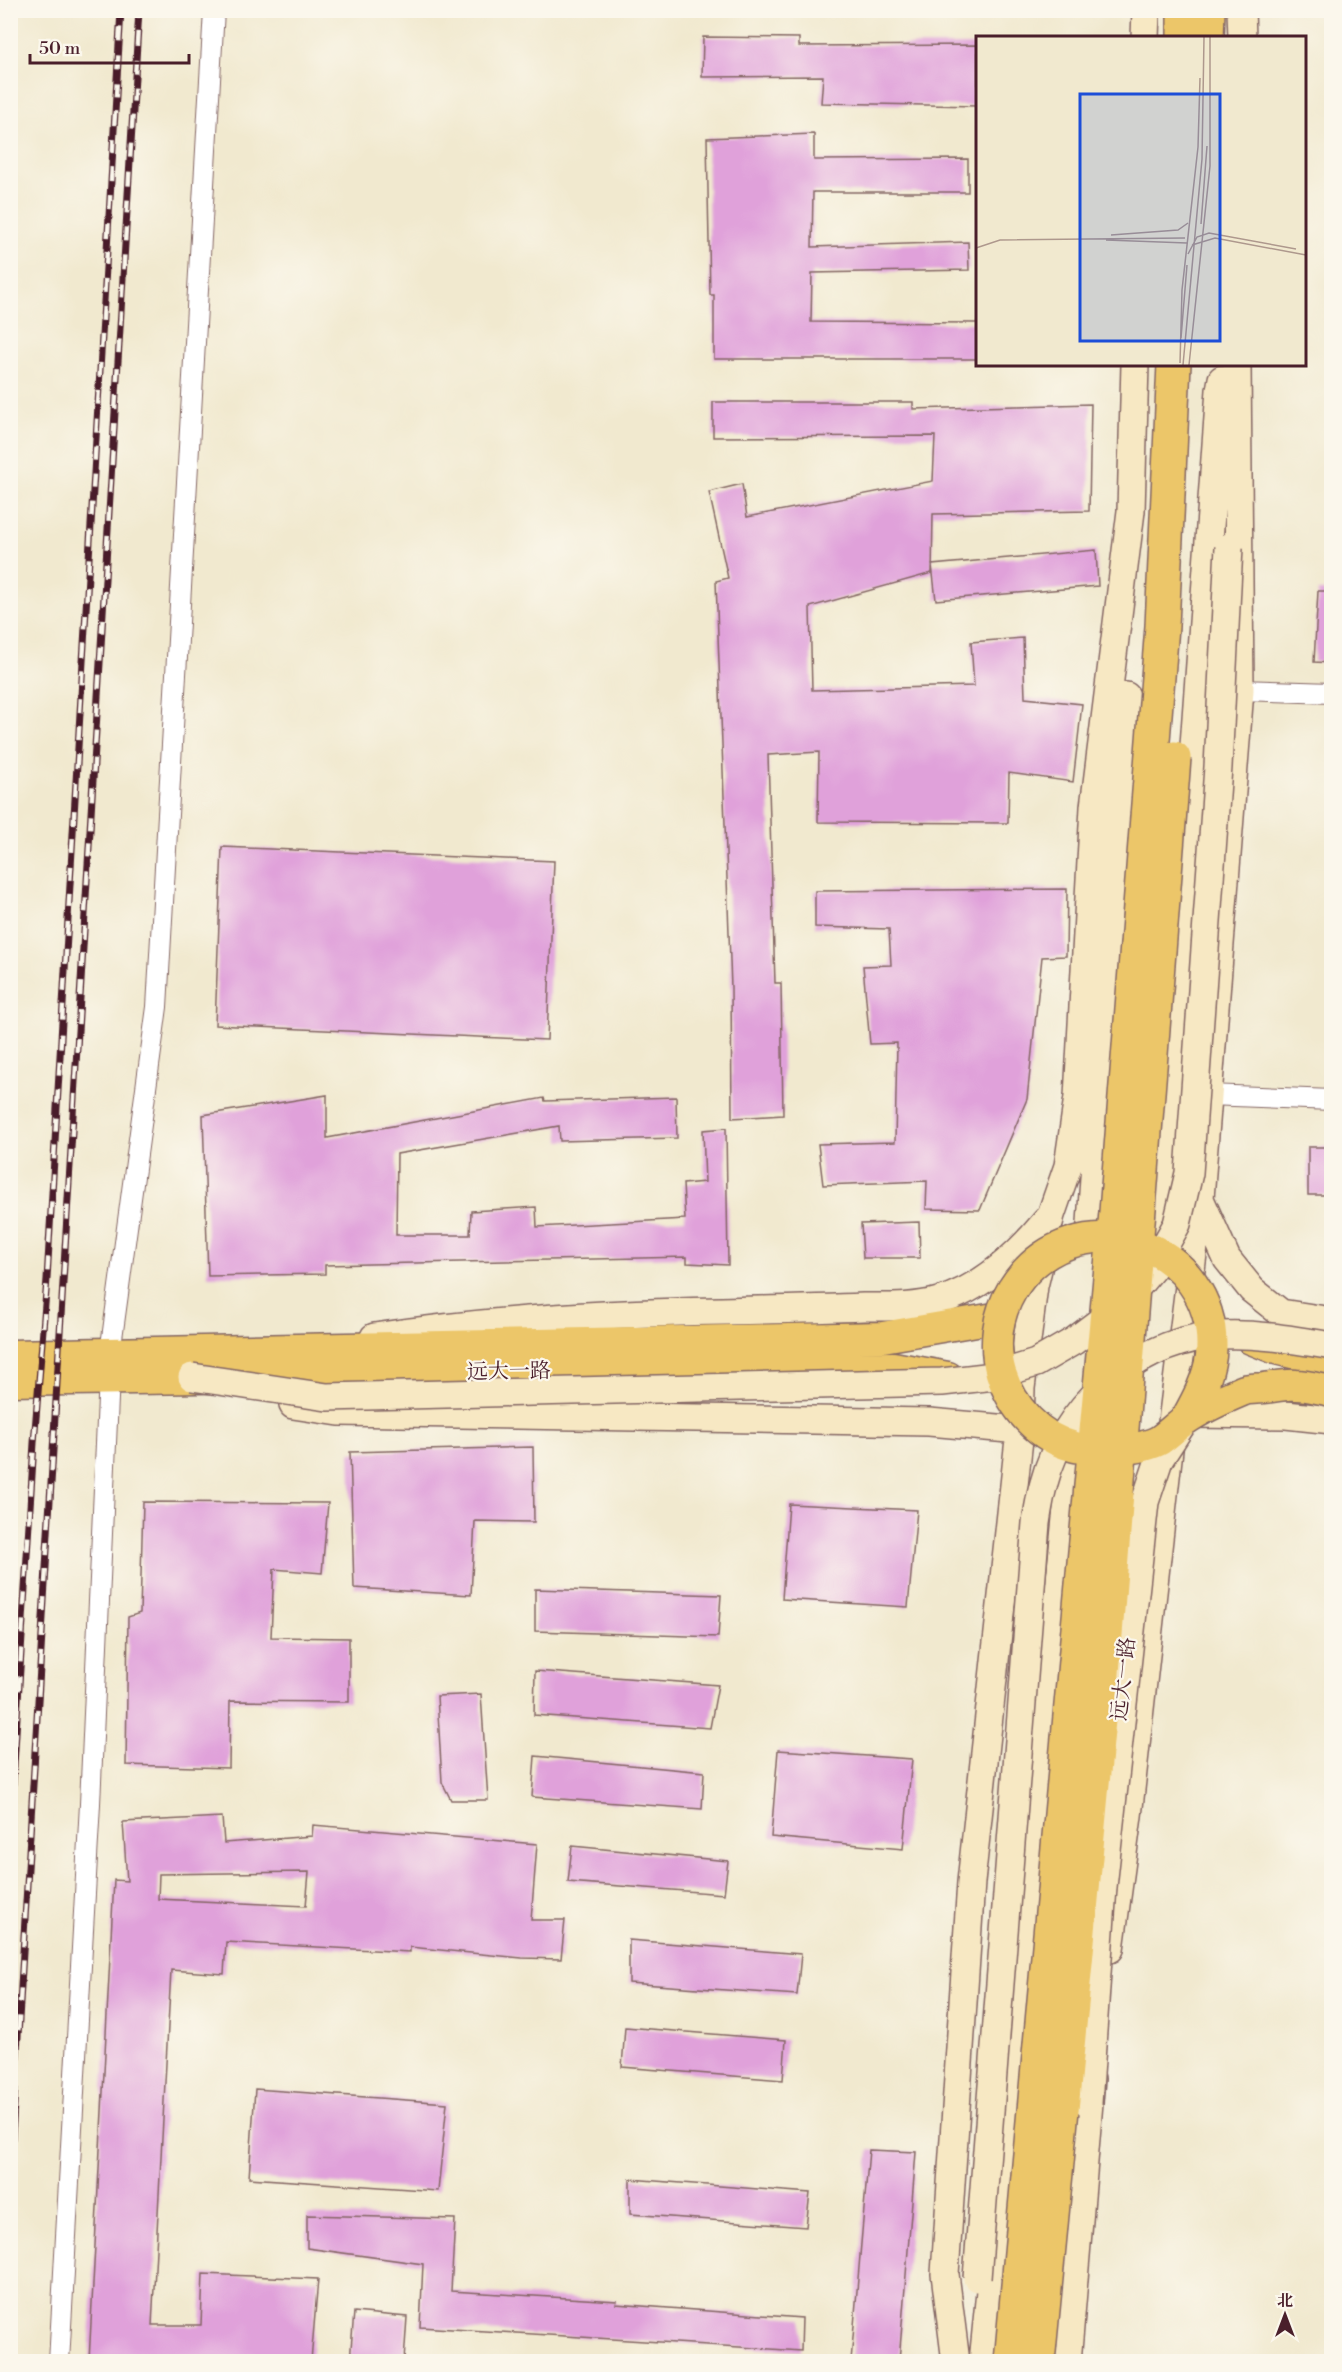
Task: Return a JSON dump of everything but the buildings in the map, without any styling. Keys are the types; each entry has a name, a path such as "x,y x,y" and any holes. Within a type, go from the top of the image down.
{"highway":[{"path":"1184,10 1184,36"},
{"path":"1208,10 1208,36"},
{"path":"993,2359 1116,1212 1162,626 1174,366"},
{"path":"1038,2361 1101,1699 1185,626 1197,366"}],"main road":[{"path":"1146,10 1146,36"},
{"path":"1241,10 1242,36"},
{"path":"956,2361 945,2274 971,1894 1020,1430 1021,1388 1027,1331 1034,1286 1051,1215 1068,1166 1078,1097 1094,807 1131,511 1136,366"},
{"path":"1157,1251 1210,516 1220,390 1226,366"},
{"path":"192,1377 327,1397 942,1382 994,1376 1035,1363 1074,1341 1124,1304 1152,1269 1177,1224 1189,1173 1218,767 1237,366"},
{"path":"1179,1417 1200,1198 1240,690 1236,397"},
{"path":"1090,1238 1127,678 1115,652"},
{"path":"1200,1198 1227,1258 1252,1290 1281,1312 1332,1322"},
{"path":"291,1349 445,1327 622,1312 880,1307 939,1301 970,1288 1004,1264 1022,1249 1051,1215"},
{"path":"1090,1238 1124,1239 1157,1251 1187,1277 1206,1312 1211,1335 1210,1358 1205,1380 1159,1441 1116,1450 1095,1450 1073,1447 1052,1437 1033,1424 1017,1407 1005,1387 999,1364 997,1340 1000,1317 1008,1297 1019,1279 1033,1264 1050,1251 1069,1243 1090,1238"},
{"path":"1206,1312 1241,1335 1276,1349 1332,1363"},
{"name":"远大一路","path":"10,1381 291,1349 883,1337 1000,1317"},
{"path":"956,2361 977,2278 1035,1523 1044,1481 1061,1442 1073,1422 1122,1370 1149,1353 1208,1336 1284,1338 1332,1346"},
{"name":"远大一路","path":"10,1355 114,1370 192,1377 893,1366 1005,1387"},
{"path":"114,1370 339,1412 929,1422 1020,1430"},
{"path":"1179,1417 1244,1390 1295,1385 1332,1391"},
{"path":"1179,1417 1286,1415 1332,1420"},
{"name":"远大一路","path":"1067,2361 1103,1887 1145,1502 1159,1460 1179,1417"},
{"path":"993,2359 1073,1447"}],"street":[{"path":"59,2361 114,1370 156,1007 214,10"},
{"path":"1240,690 1332,693"},
{"path":"1208,1095 1332,1100"}],"railway":[{"path":"10,1830 34,1443 47,1279 121,10"},
{"path":"10,2170 139,10"}]}
